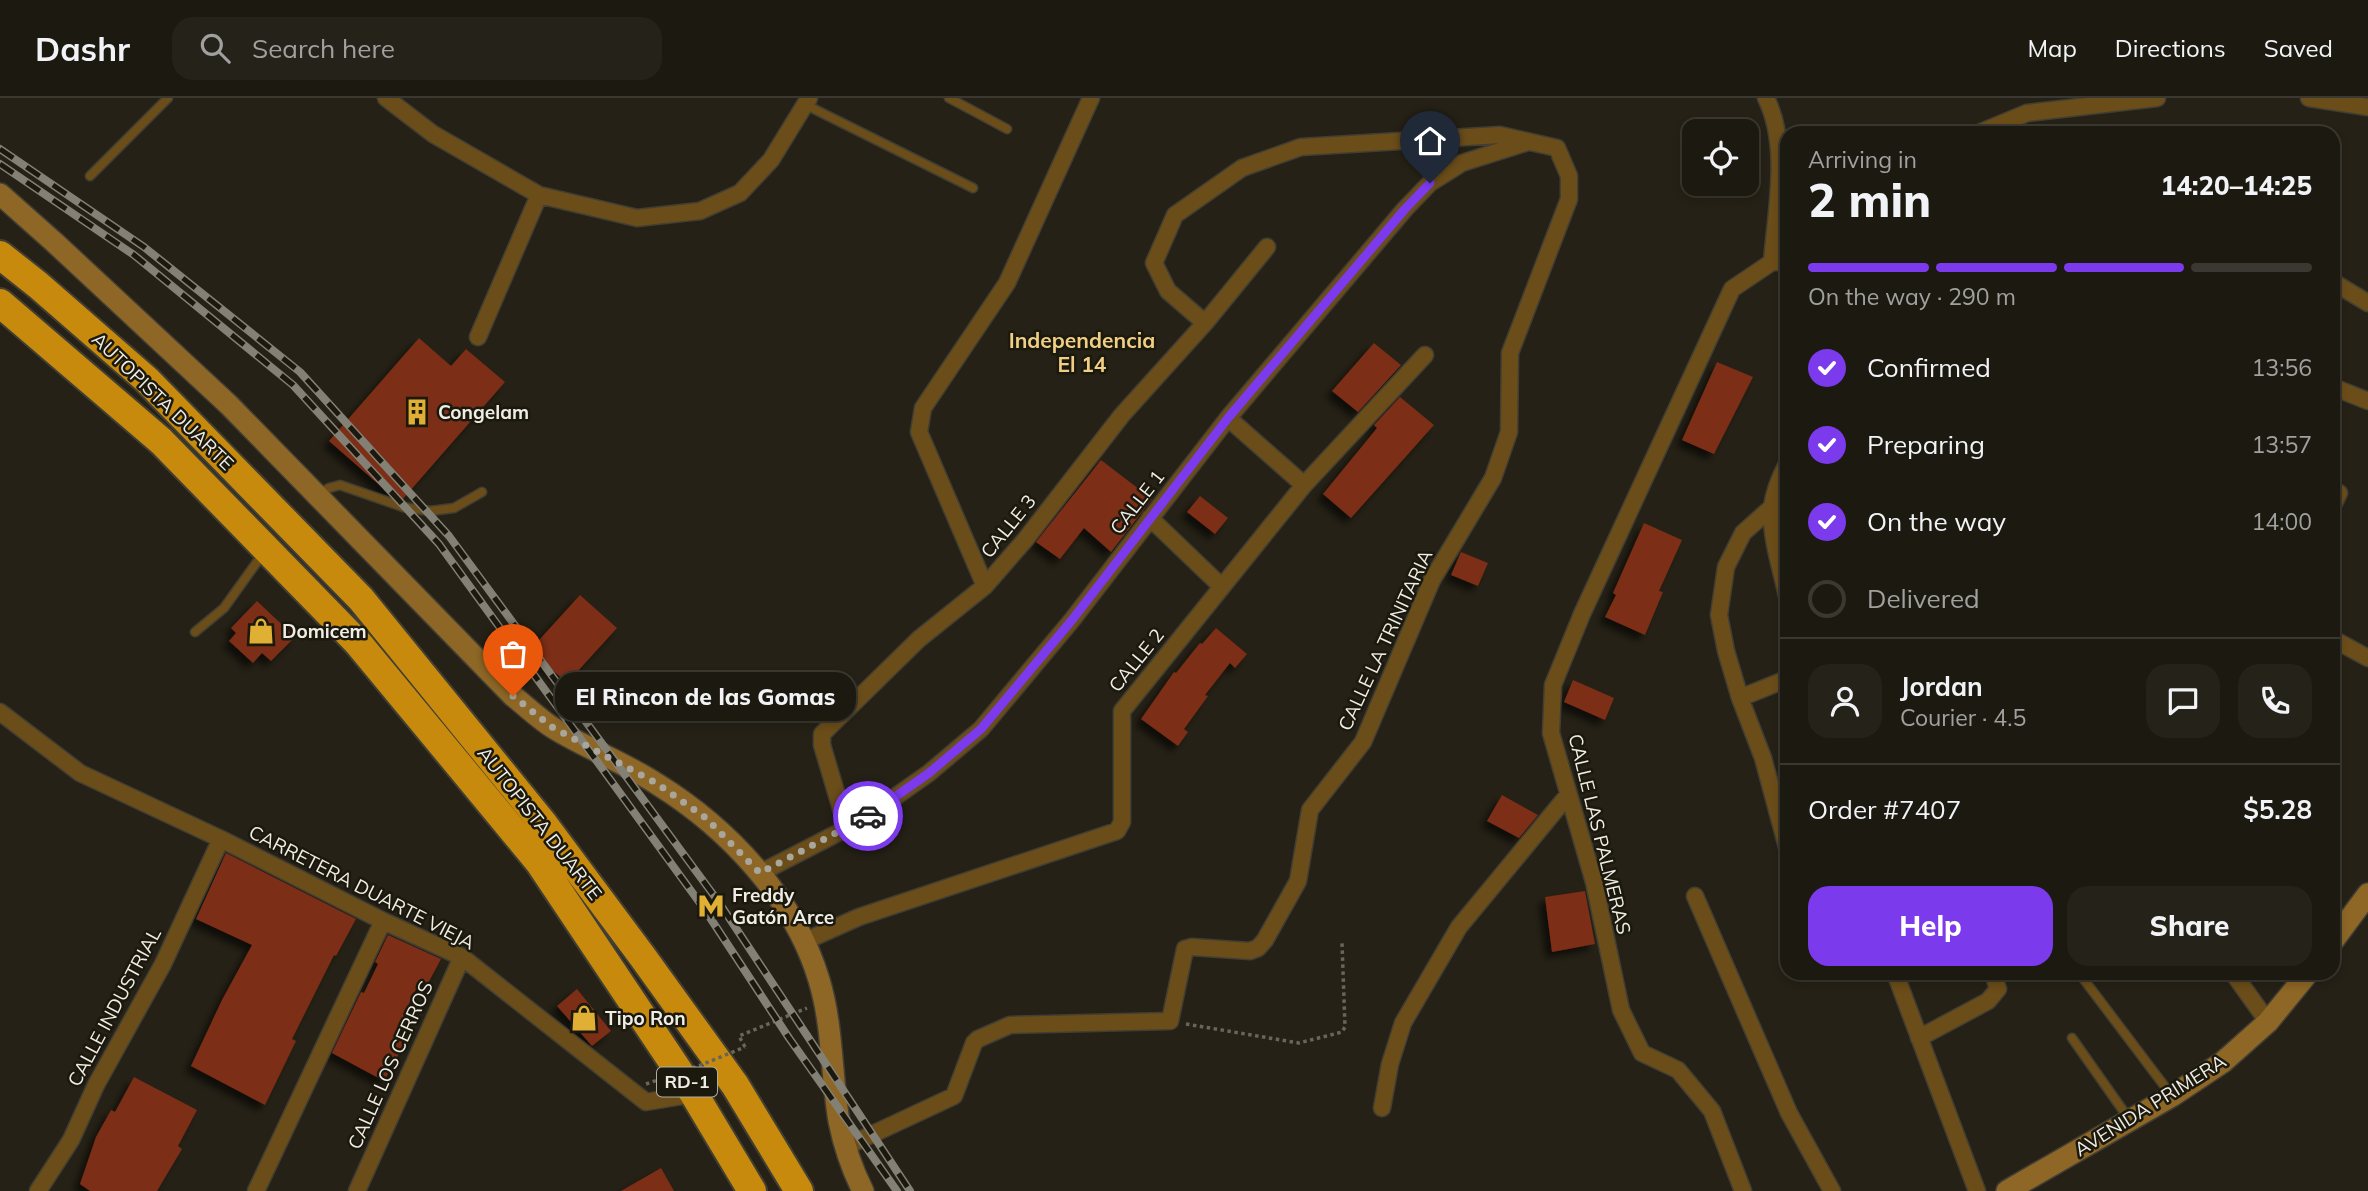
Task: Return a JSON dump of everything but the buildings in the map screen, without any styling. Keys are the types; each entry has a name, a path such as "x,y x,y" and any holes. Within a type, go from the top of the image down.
{"highway":[{"name":"AUTOPISTA DUARTE","path":"0,255 147,380 361,599 543,823 650,966 735,1085 799,1191"},
{"name":"AUTOPISTA DUARTE","path":"0,303 161,441 358,643 539,862 694,1094 752,1191"}],"street":[{"path":"386,98 433,134 539,195 637,218 700,211 740,193 771,160 808,102"},
{"path":"985,586 919,432 923,408 1007,283 1091,98"},
{"path":"1766,98 1778,131 1780,152 1779,262"},
{"path":"1996,126 2027,113 2157,98"},
{"path":"2309,98 2368,107"},
{"name":"CALLE LA TRINITARIA","path":"1170,1021 1185,949 1192,947 1250,951 1258,948 1265,940 1298,881 1310,810 1363,742 1432,580 1493,478 1509,432 1510,353 1569,199 1569,176 1557,148 1500,135 1301,148 1242,168 1174,215 1154,263 1168,291 1205,323"},
{"name":"CALLE 1","path":"760,873 847,829 929,773 981,729 1072,620 1228,418 1405,209 1430,183 1462,163 1530,142"},
{"path":"0,194 229,405 513,696 552,727 656,783 706,818 777,892 819,979 833,1060 840,1123 845,1147 863,1191"},
{"path":"478,337 539,195"},
{"name":"CALLE 3","path":"847,829 822,746 822,734 919,639 985,586 1025,540 1122,415 1205,323 1267,247"},
{"name":"CALLE LAS PALMERAS","path":"1743,1191 1712,1111 1678,1070 1642,1053 1621,1010 1594,882 1551,733 1553,685 1582,614 1732,289 1779,262"},
{"path":"2340,286 2368,303"},
{"name":"CALLE 2","path":"803,942 859,917 1116,831 1122,822 1122,711 1304,485 1425,355"},
{"path":"2340,390 2368,401"},
{"path":"1228,418 1304,485"},
{"path":"1780,479 1772,507 1780,563"},
{"path":"1772,507 1743,533 1727,567 1719,615 1726,651 1740,698 1763,758 1780,821"},
{"path":"1150,518 1222,587"},
{"path":"2340,643 2368,658"},
{"path":"1740,698 1780,682"},
{"name":"CARRETERA DUARTE VIEJA","path":"0,712 80,774 221,839 383,921 462,957 646,1102 694,1094"},
{"path":"1382,1108 1390,1064 1403,1023 1459,928 1568,795"},
{"name":"CALLE INDUSTRIAL","path":"38,1191 71,1140 96,1084 163,964 221,839"},
{"path":"2340,932 2368,894"},
{"path":"1695,895 1789,1113 1832,1191"},
{"path":"256,1191 383,921"},
{"name":"CALLE LOS CERROS","path":"357,1191 462,957"},
{"path":"1898,980 1977,1191"},
{"path":"1919,1038 1988,1001 1998,989 1995,980"},
{"path":"2239,980 2268,1022"},
{"name":"AVENIDA PRIMERA","path":"2007,1191 2172,1096 2223,1062 2268,1022 2302,980"},
{"path":"845,1147 954,1096 974,1043 1010,1025 1170,1021"}],"lane":[{"path":"90,176 168,98"},
{"path":"949,98 1007,129"},
{"path":"808,102 973,188"},
{"path":"316,496 340,485 403,507 430,511 454,508 482,492"},
{"path":"195,632 224,608 257,562 269,551"},
{"path":"2084,980 2172,1096"},
{"path":"2072,1038 2130,1120"}],"path":[{"path":"1170,1021 1299,1043 1342,1032 1345,1027 1342,943"},
{"path":"646,1084 745,1047 739,1036 823,1001"}],"railway":[{"path":"0,149 144,247 300,372 449,536 718,901 910,1191"},
{"path":"0,164 134,255 293,385 439,544 705,910 789,1038 897,1191"}],"way so far":[{"path":"513,696 552,727 656,783 706,818 760,873 868,816"}],"place":[{"name":"Congelam","path":"417,412"},
{"name":"Domicem","path":"261,631"},
{"name":"El Rincon de las Gomas","path":"513,696"},
{"name":"Freddy Gatón Arce","path":"711,906"},
{"name":"Tipo Ron","path":"584,1018"}],"district":[{"name":"Independencia El 14","path":"1082,353"}],"route":[{"path":"868,816 929,773 981,729 1072,620 1228,418 1430,183"}]}
